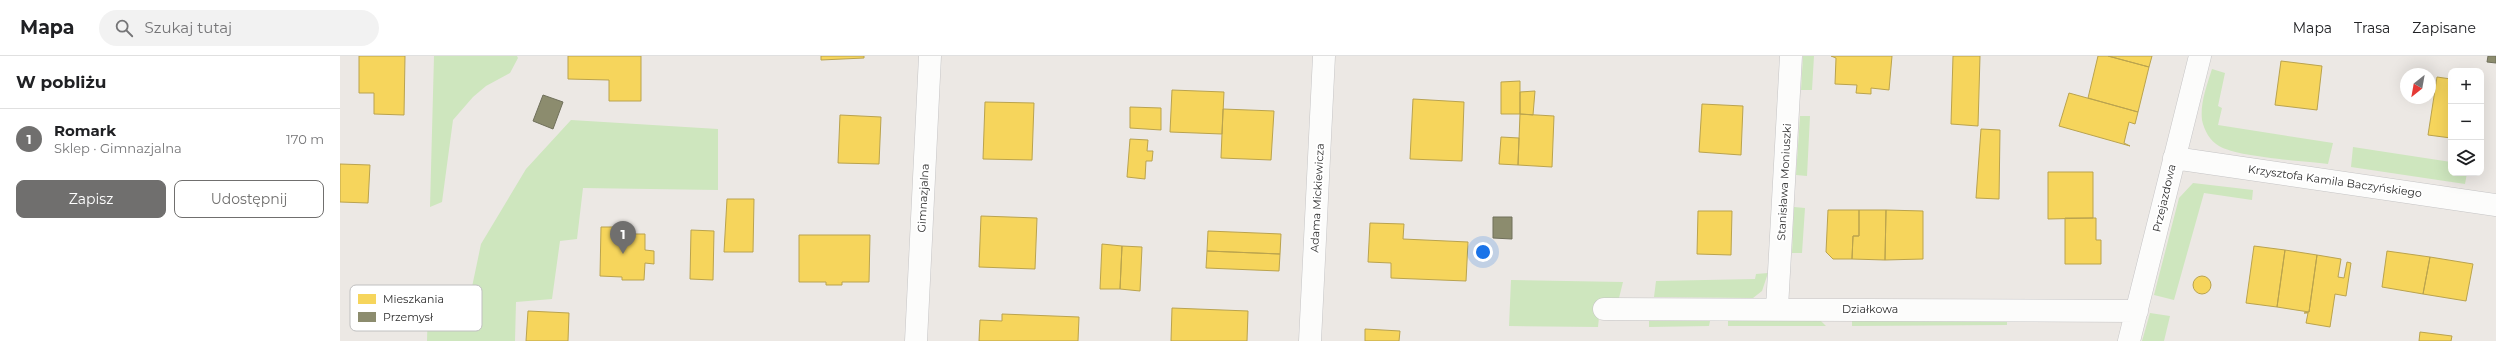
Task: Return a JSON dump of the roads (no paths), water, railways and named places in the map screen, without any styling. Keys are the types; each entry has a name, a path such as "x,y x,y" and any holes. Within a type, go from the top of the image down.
{"street":[{"name":"Gimnazjalna","path":"916,341 930,56"},
{"name":"Adama Mickiewicza","path":"1310,341 1324,56"},
{"name":"Stanisława Moniuszki","path":"1777,308 1791,56"},
{"name":"Przejazdowa","path":"2129,341 2200,56"},
{"name":"Krzysztofa Kamila Baczyńskiego","path":"2174,158 2496,205"},
{"name":"Działkowa","path":"1604,309 1777,308 2137,311"}],"place":[{"name":"Romark","path":"623,254"}]}
